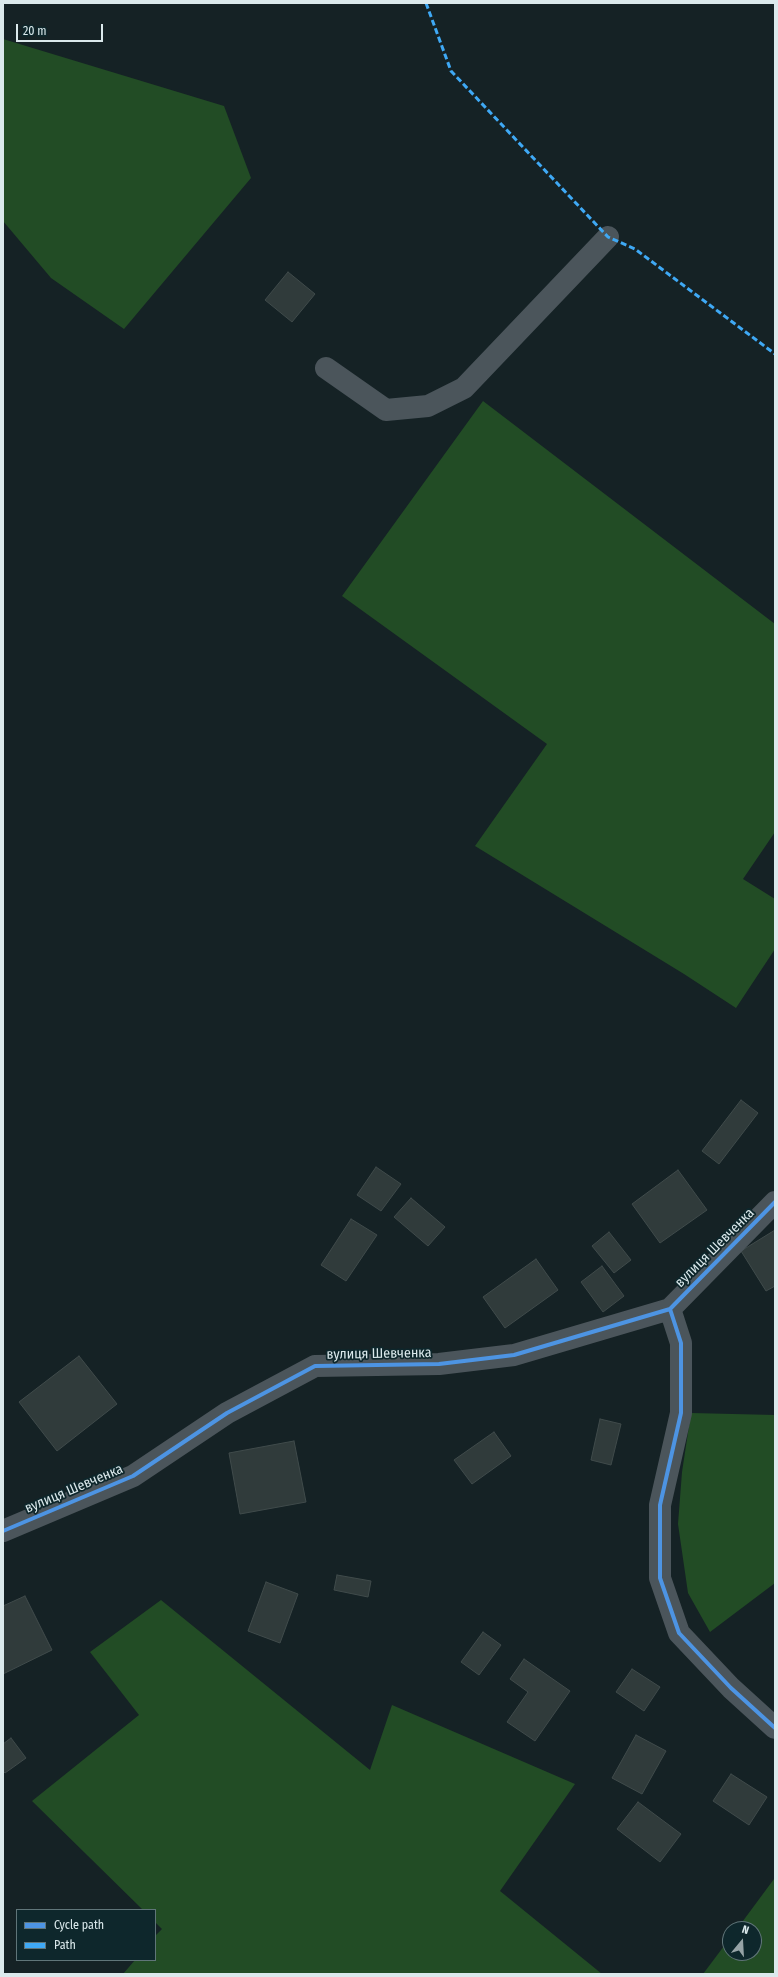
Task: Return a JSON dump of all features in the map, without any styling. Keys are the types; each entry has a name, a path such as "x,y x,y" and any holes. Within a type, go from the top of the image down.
{"street":[{"path":"326,368 386,410 428,406 464,388 608,237"},
{"name":"вулиця Шевченка","path":"3,1531 133,1476 227,1413 315,1366 440,1364 514,1355 670,1309 775,1202"},
{"path":"670,1309 681,1343 682,1413 660,1505 660,1578 680,1633 731,1688 775,1728"}],"green space":[{"path":"3,39 224,106 251,178 124,329 51,278 3,221"},
{"path":"483,401 775,624 775,832 743,879 775,899 775,949 736,1008 684,974 475,846 547,744 342,596"},
{"path":"691,1413 775,1415 775,1583 710,1632 688,1593 678,1524 682,1472"},
{"path":"161,1600 370,1770 392,1705 575,1784 500,1891 602,1974 123,1974 134,1961 156,1961 156,1935 162,1929 156,1923 156,1909 142,1909 32,1801 139,1715 90,1652"},
{"path":"774,1879 775,1974 703,1974 722,1949 722,1961 762,1961 762,1921 743,1921"}],"building":[{"path":"288,272 315,294 292,322 265,300"},
{"path":"741,1100 758,1113 719,1164 702,1151"},
{"path":"376,1167 401,1184 381,1211 357,1195"},
{"path":"678,1170 707,1210 660,1243 632,1204"},
{"path":"411,1198 445,1227 428,1246 394,1217"},
{"path":"351,1219 377,1235 346,1281 321,1265"},
{"path":"775,1230 775,1286 766,1291 741,1251"},
{"path":"609,1232 631,1260 614,1273 592,1246"},
{"path":"536,1259 558,1290 505,1328 483,1297"},
{"path":"602,1266 624,1296 603,1312 581,1282"},
{"path":"79,1356 117,1404 57,1451 19,1402"},
{"path":"600,1419 621,1424 611,1465 591,1460"},
{"path":"494,1432 511,1456 472,1484 454,1460"},
{"path":"294,1441 306,1502 240,1514 229,1453"},
{"path":"337,1575 371,1581 368,1597 334,1590"},
{"path":"266,1582 298,1594 280,1643 248,1631"},
{"path":"25,1596 52,1650 3,1674 3,1606"},
{"path":"483,1632 501,1645 479,1675 461,1662"},
{"path":"524,1659 570,1691 535,1741 507,1722 528,1692 510,1679"},
{"path":"632,1669 660,1687 644,1711 616,1692"},
{"path":"636,1735 666,1751 642,1794 612,1778"},
{"path":"11,1738 26,1758 5,1773 3,1771 3,1744"},
{"path":"731,1774 767,1797 749,1825 713,1801"},
{"path":"638,1802 681,1834 660,1862 617,1829"}],"marked path":[{"path":"426,3 451,71 608,237 635,249 775,354"}],"cycle path":[{"path":"3,1531 133,1476 227,1413 315,1366 439,1364 514,1355 670,1309 775,1202"},
{"path":"670,1309 681,1343 681,1413 660,1505 660,1578 679,1633 731,1688 775,1728"}]}
